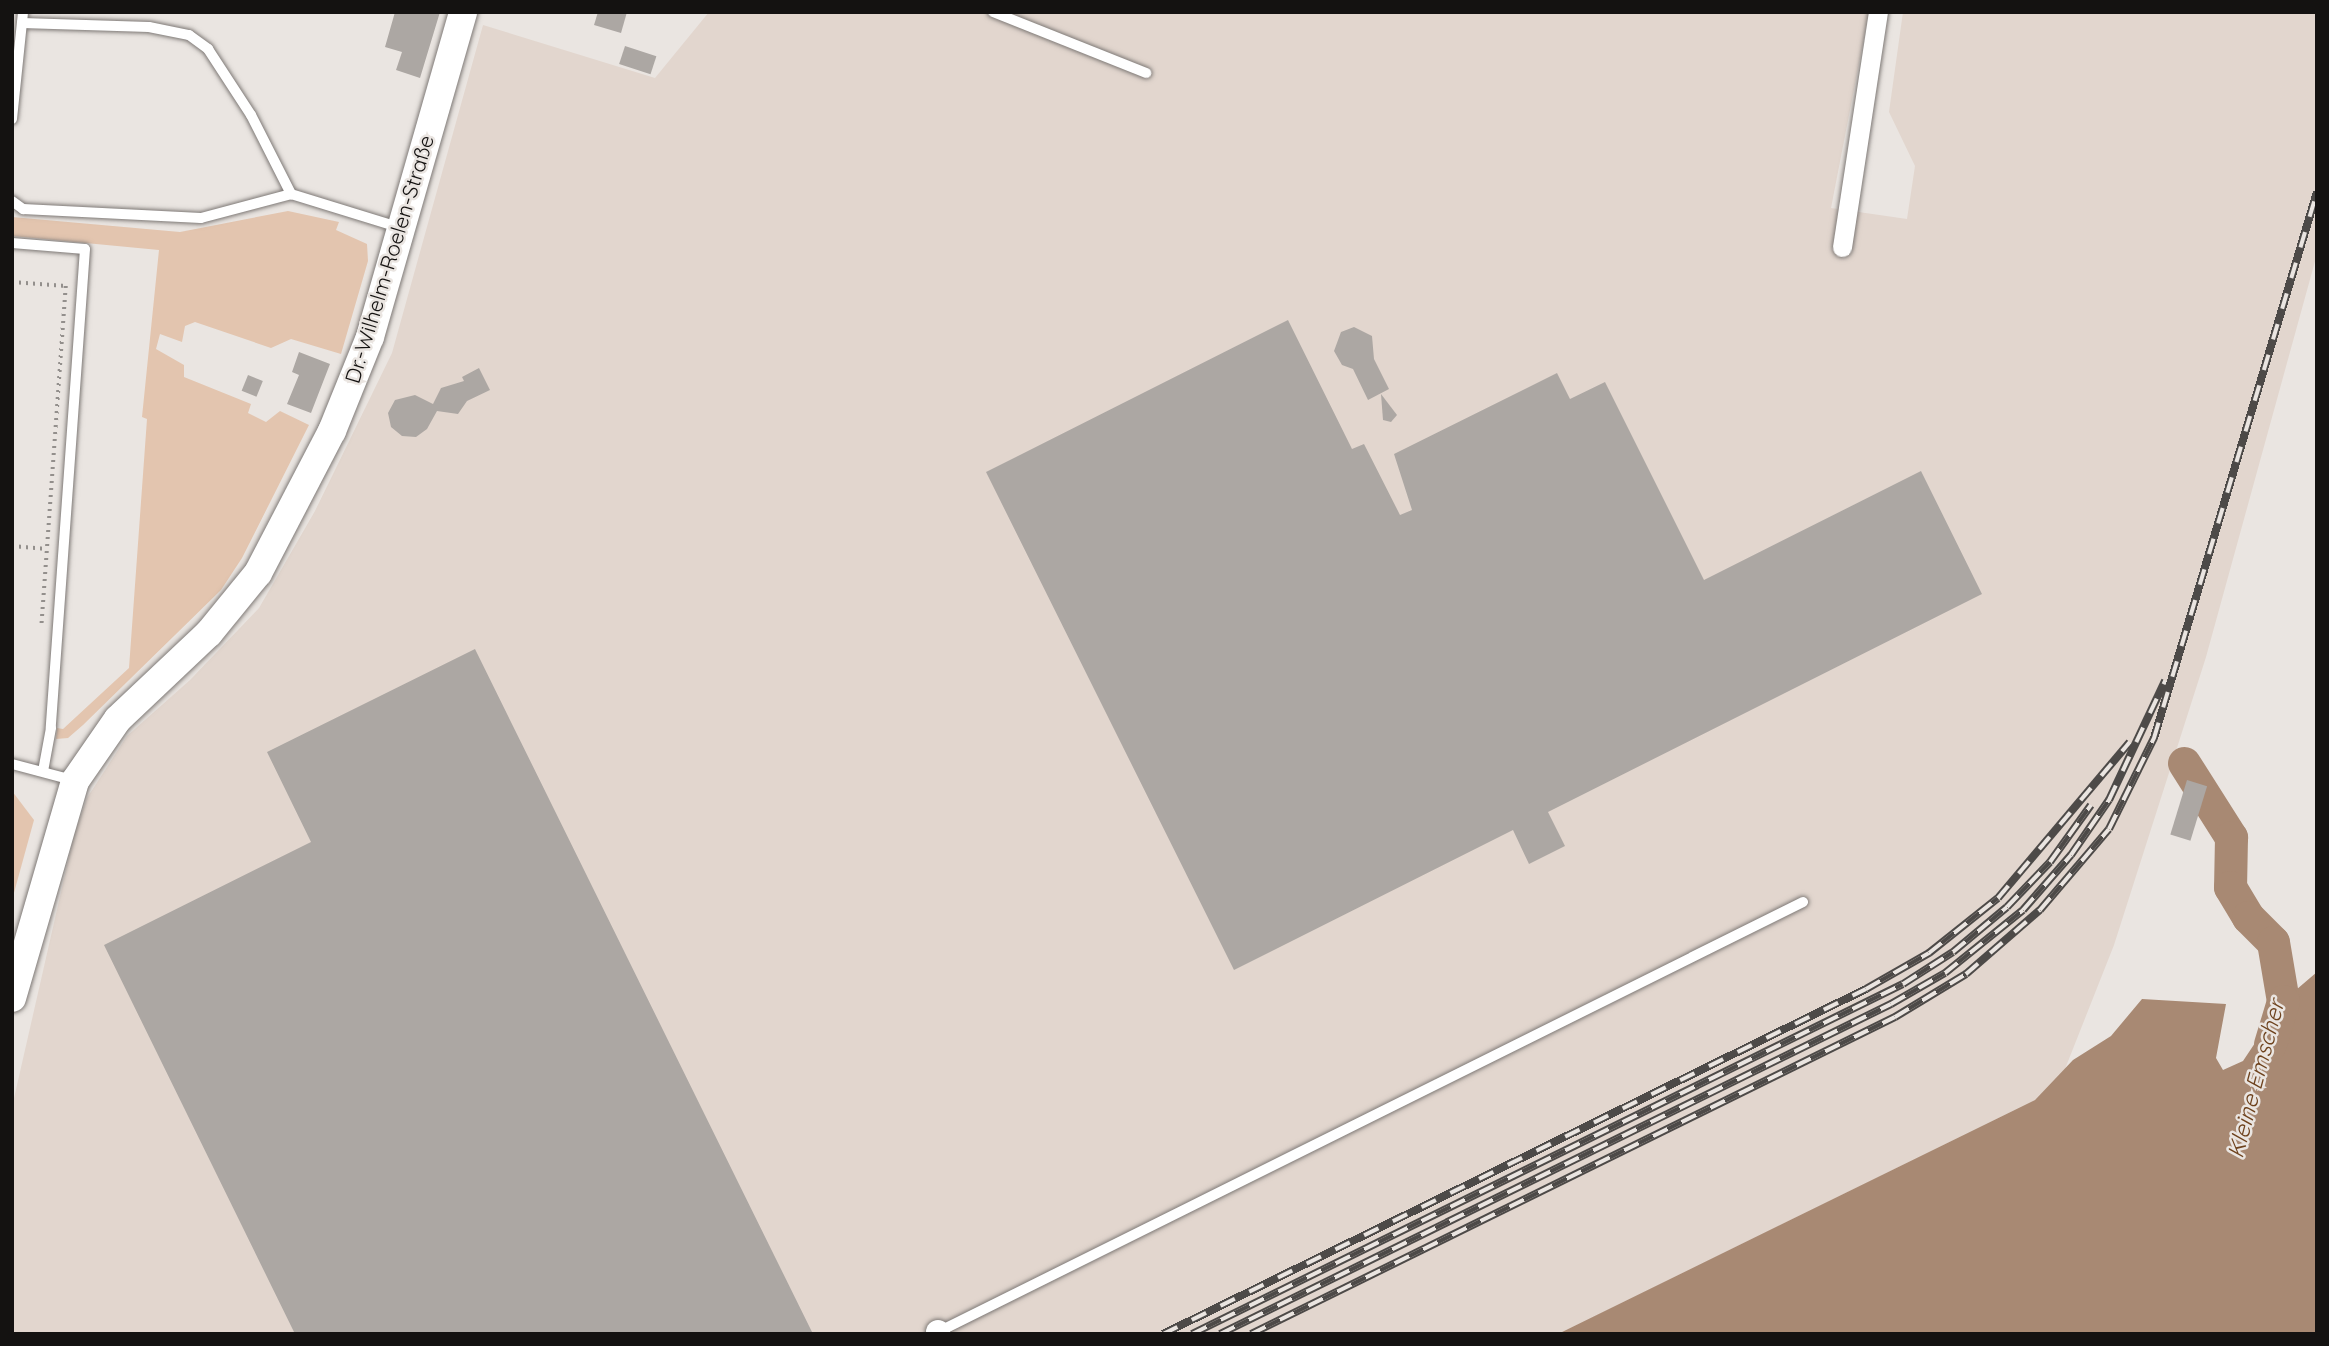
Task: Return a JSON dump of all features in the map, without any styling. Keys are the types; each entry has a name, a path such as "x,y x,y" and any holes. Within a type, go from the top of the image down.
{"main road":[{"name":"Dr.-Wilhelm-Roelen-Straße","path":"12,998 75,781 118,719 209,633 258,573 332,431 370,337 463,12"}],"street":[{"path":"1842,247 1878,12"}],"lane":[{"path":"993,12 1146,73"},
{"path":"12,119 23,17 149,27 189,35 208,49 251,115 291,194"},
{"path":"12,201 23,209 201,218 291,194 401,228"},
{"path":"12,243 85,248 51,728 43,771"},
{"path":"12,764 75,781"},
{"path":"938,1333 1803,901"}],"path":[{"path":"12,282 66,286 41,624"},
{"path":"12,546 47,549"}],"shaded area":[{"path":"709,12 1869,12 1831,208 1907,219 1915,166 1889,112 1903,12 2317,12 2317,254 2206,657 2114,945 2065,1069 2035,1100 1559,1334 12,1334 12,1107 74,835 87,798 127,736 190,680 259,608 315,511 392,353 483,25 655,78"},
{"path":"288,211 339,222 336,230 367,244 368,261 341,354 291,339 271,348 195,322 185,326 182,342 160,334 156,349 184,365 184,377 251,404 248,413 266,422 280,411 309,425 242,558 221,590 83,725 68,738 56,739 57,728 63,729 129,668 147,419 142,417 159,250 12,236 12,217 180,232"},
{"path":"12,791 34,820 12,900"}],"water":[{"path":"2317,972 2317,1334 1558,1334 2035,1100 2073,1060 2111,1036 2142,999 2226,1004 2216,1058 2223,1070 2243,1061 2283,1001"}],"building":[{"path":"395,12 440,12 420,78 396,70 402,52 385,47"},
{"path":"598,12 627,12 621,33 594,25"},
{"path":"625,46 656,56 651,74 619,64"},
{"path":"1288,320 1352,449 1364,444 1400,515 1412,510 1394,454 1557,373 1570,399 1605,382 1704,580 1921,471 1982,594 1548,812 1565,846 1529,864 1513,830 1234,970 986,472"},
{"path":"1354,327 1372,336 1374,359 1389,389 1368,400 1353,369 1342,365 1334,351 1341,332"},
{"path":"299,352 330,364 311,413 287,404 299,375 292,372"},
{"path":"479,368 490,390 467,401 458,414 437,411 427,429 416,437 402,436 391,427 388,413 395,400 415,395 433,404 441,388 464,381 462,377"},
{"path":"248,375 263,381 256,397 242,391"},
{"path":"1381,394 1397,415 1391,422 1383,420"},
{"path":"475,649 813,1334 295,1334 104,945 311,842 267,752"},
{"path":"2187,780 2207,786 2190,841 2170,835"}],"waterway":[{"name":"Kleine Emscher","path":"2184,763 2231,837 2230,887 2248,917 2273,942 2283,1001 2270,1044"}],"railway":[{"path":"1251,1334 1895,1017 1966,974 2040,910 2109,829 2154,738 2317,192"},
{"path":"1220,1334 1891,1004 1945,973 2023,910 2071,855 2109,800 2165,681"},
{"path":"1163,1334 1866,989 1929,953 1998,898 2130,742"},
{"path":"1192,1334 1903,984 1953,952 2007,907 2050,862 2091,805"}]}
